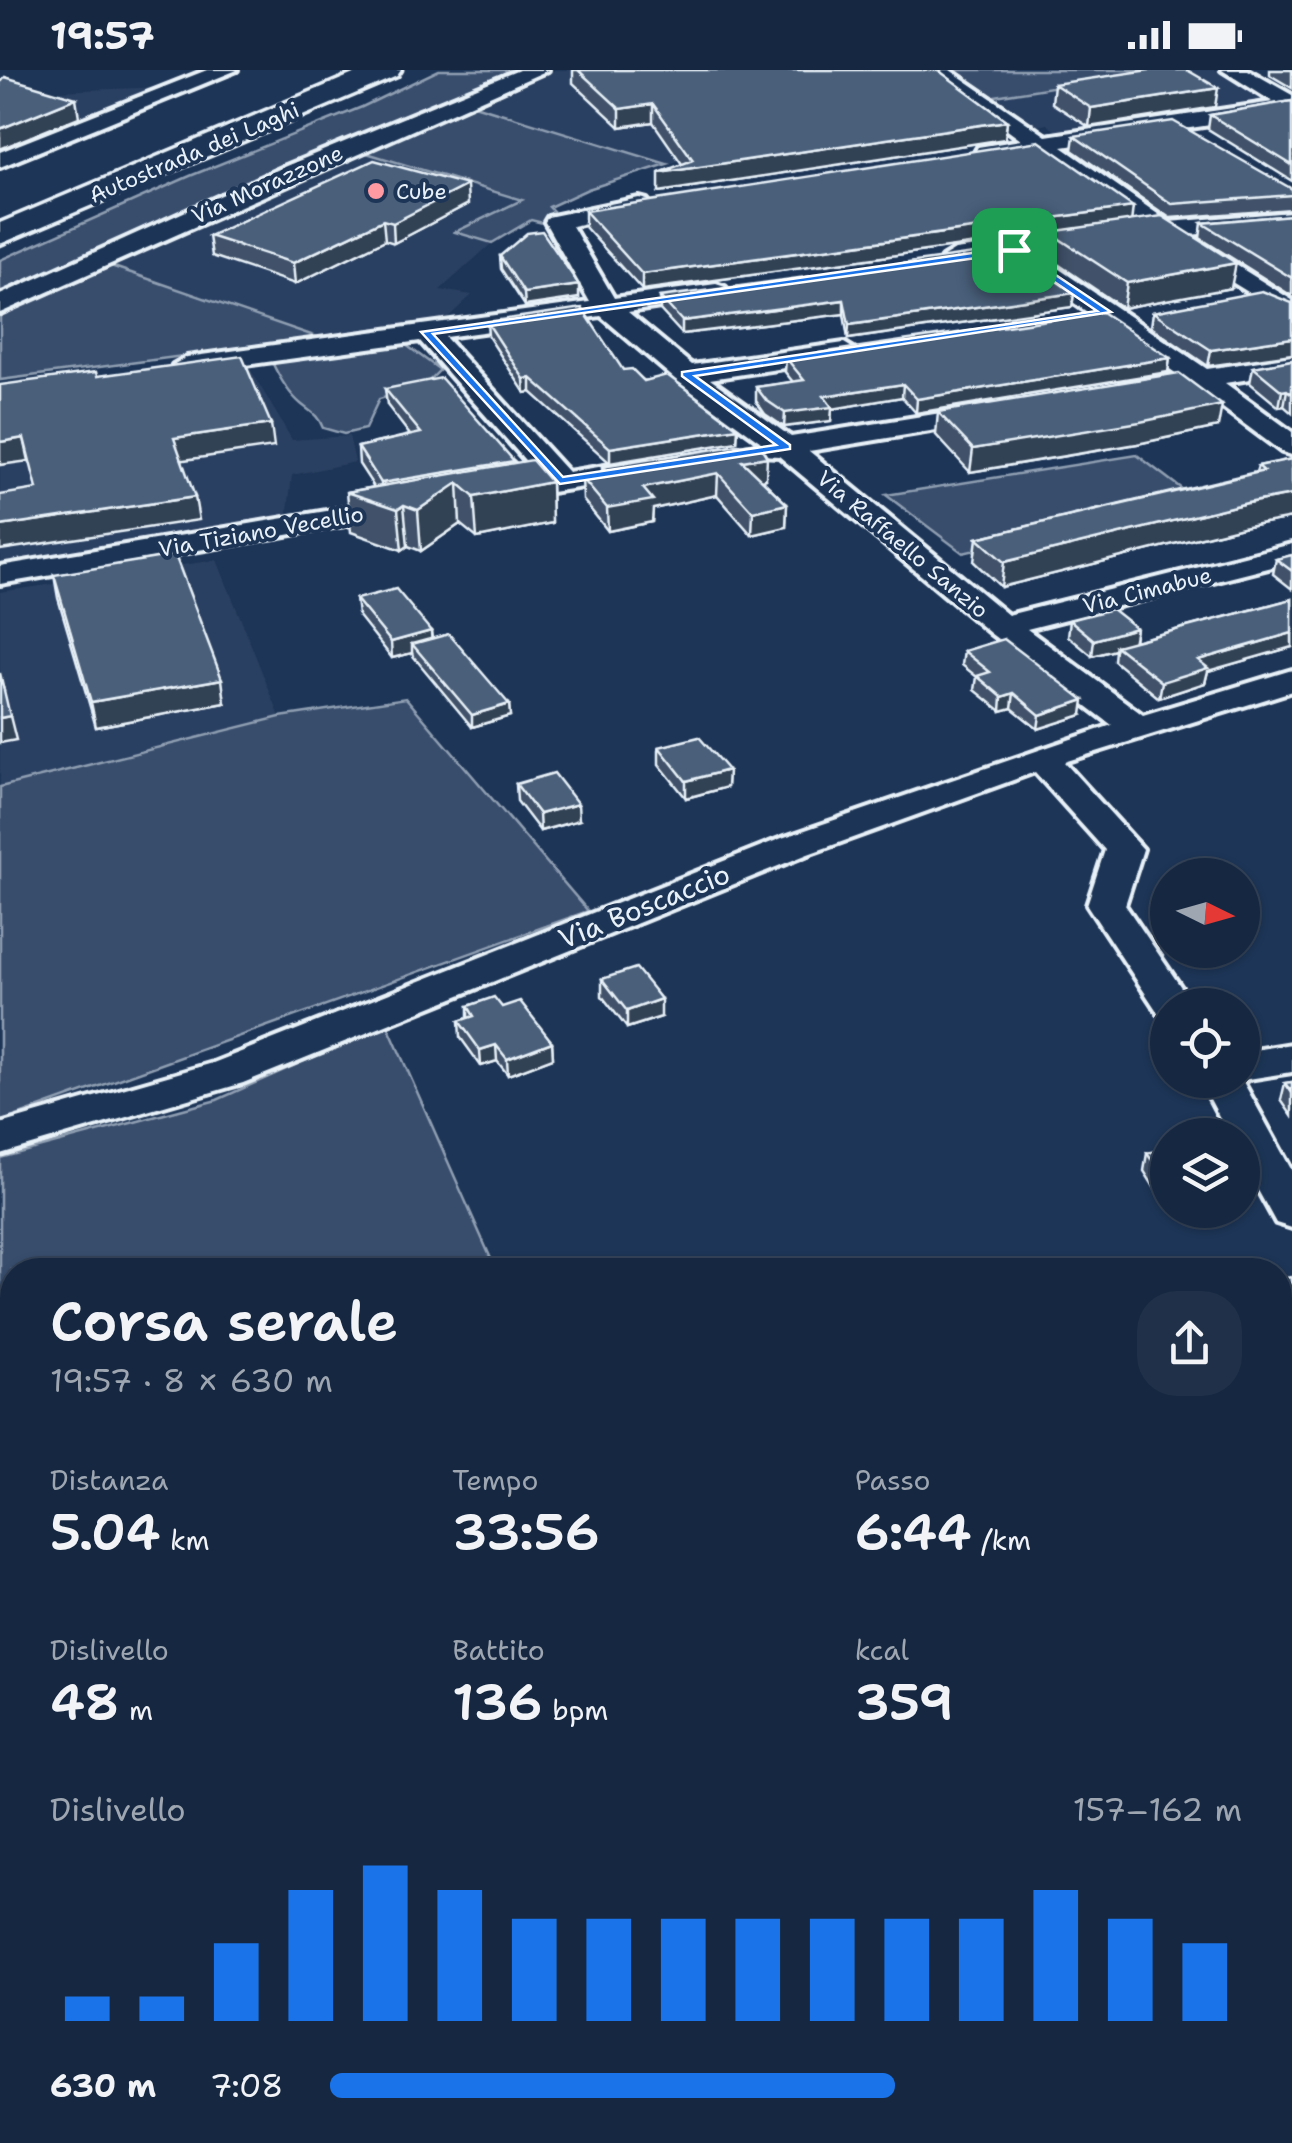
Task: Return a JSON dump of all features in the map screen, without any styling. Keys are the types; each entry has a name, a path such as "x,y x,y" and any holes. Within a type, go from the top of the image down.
{"highway":[{"name":"Autostrada dei Laghi","path":"0,214 348,70"},
{"name":"Autostrada dei Laghi","path":"0,234 388,70"}],"street":[{"path":"0,160 226,70"},
{"name":"Via Morazzone","path":"0,305 294,171 537,70"},
{"path":"936,70 1292,312"},
{"path":"1234,70 1292,105"},
{"path":"966,155 1292,105"},
{"path":"1174,123 1208,144"},
{"name":"Via Raffaello Sanzio","path":"654,203 556,222 605,306 686,374 786,447 1002,626 1138,728"},
{"path":"935,262 1166,229 1292,219"},
{"path":"1014,250 1292,446"},
{"path":"155,369 740,289"},
{"path":"1227,301 1264,294"},
{"path":"1068,318 1154,314"},
{"path":"426,332 560,481"},
{"path":"686,374 877,346"},
{"path":"1106,394 1292,364"},
{"path":"748,452 1012,410"},
{"path":"464,497 673,464"},
{"name":"Via Tiziano Vecellio","path":"0,575 425,504"},
{"name":"Via Cimabue","path":"1002,626 1292,554"},
{"name":"Via Boscaccio","path":"0,1139 228,1073 796,846 1042,758 1292,680"},
{"path":"1042,758 1124,849 1106,905 1162,988"},
{"path":"1260,1063 1292,1058"},
{"path":"1232,1098 1292,1212"}],"shaded area":[{"path":"439,70 516,70 250,182 0,295 0,260 190,176 362,107"},
{"path":"555,70 924,70 942,94 667,164 474,105"},
{"path":"952,70 1158,70 989,97"},
{"path":"1158,70 1220,70 1271,98 1265,103 1060,134 1047,124 1032,127 989,97"},
{"path":"168,87 0,153 0,93"},
{"path":"474,105 667,164 588,189 549,207 553,211 543,223 531,220 492,243 455,232 522,200 360,151"},
{"path":"360,151 524,200 457,232 492,243 440,290 472,295 442,323 320,338 108,265"},
{"path":"108,265 320,338 0,380 0,312"},
{"path":"402,342 440,370 423,387 379,399 365,429 344,434 323,428 317,417 288,390 272,362"},
{"path":"249,367 292,440 349,436 355,462 292,475 287,519 0,565 0,399"},
{"path":"1137,455 1195,499 963,553 886,495"},
{"path":"217,560 280,717 0,787 0,592"},
{"path":"406,698 588,911 0,1122 0,787 280,717"},
{"path":"387,1024 491,1258 0,1258 0,1158 217,1100"}],"building":[{"path":"578,70 938,70 1007,121 659,173 693,160 653,104 620,109"},
{"path":"1149,70 1187,70 1218,88 1091,108 1054,84"},
{"path":"5,77 76,98 0,129 0,81"},
{"path":"1292,101 1292,165 1210,115"},
{"path":"1173,121 1292,189 1292,195 1172,204 1074,136"},
{"path":"1039,141 1133,207 642,274 585,211"},
{"path":"374,160 467,185 393,223 383,220 293,263 209,236"},
{"path":"1292,215 1292,278 1202,223"},
{"path":"1162,216 1236,263 1127,283 1049,232"},
{"path":"542,231 579,285 524,293 500,256 527,233"},
{"path":"1010,249 1074,293 849,325 844,300 682,321 660,297"},
{"path":"1262,291 1292,303 1292,338 1211,350 1153,312"},
{"path":"582,308 623,370 632,369 644,381 667,375 738,428 610,448 531,378 524,379 487,322"},
{"path":"1102,312 1170,358 917,399 903,384 824,396 832,407 785,413 766,400 756,387 804,380 786,358"},
{"path":"242,356 271,424 174,438 195,497 0,526 0,495 37,489 24,438 0,442 0,385"},
{"path":"1292,360 1292,394 1282,391 1253,367"},
{"path":"1179,373 1222,405 973,449 938,412"},
{"path":"441,378 514,461 381,483 358,447 421,433 385,389"},
{"path":"758,442 767,457 742,461 787,504 753,512 718,473 643,488 653,500 607,508 582,478 607,473 602,467"},
{"path":"1292,459 1292,495 1004,562 977,538 1264,471 1258,466"},
{"path":"532,460 551,482 474,497 458,483 418,510 404,505 398,509 347,492"},
{"path":"175,555 222,679 91,702 54,575"},
{"path":"1292,555 1292,571 1276,559"},
{"path":"396,589 431,631 391,642 356,599"},
{"path":"1292,599 1292,633 1198,660 1208,668 1162,682 1116,646"},
{"path":"1112,609 1136,628 1094,640 1070,620"},
{"path":"449,634 509,704 472,715 412,644"},
{"path":"1004,639 1084,700 1040,715 1014,693 1002,697 977,676 990,672 964,651"},
{"path":"0,673 10,716 0,718"},
{"path":"699,737 728,770 686,781 659,747"},
{"path":"554,773 578,804 539,814 516,784"},
{"path":"636,968 661,999 627,1011 602,979"},
{"path":"494,997 502,1007 520,1001 552,1042 507,1059 496,1045 480,1050 459,1021 474,1016 468,1006"}],"place":[{"name":"Cube","path":"376,191"}],"route":[{"path":"1014,250 1106,312 686,374 786,447 560,481 426,332 816,279 1014,250"}]}
